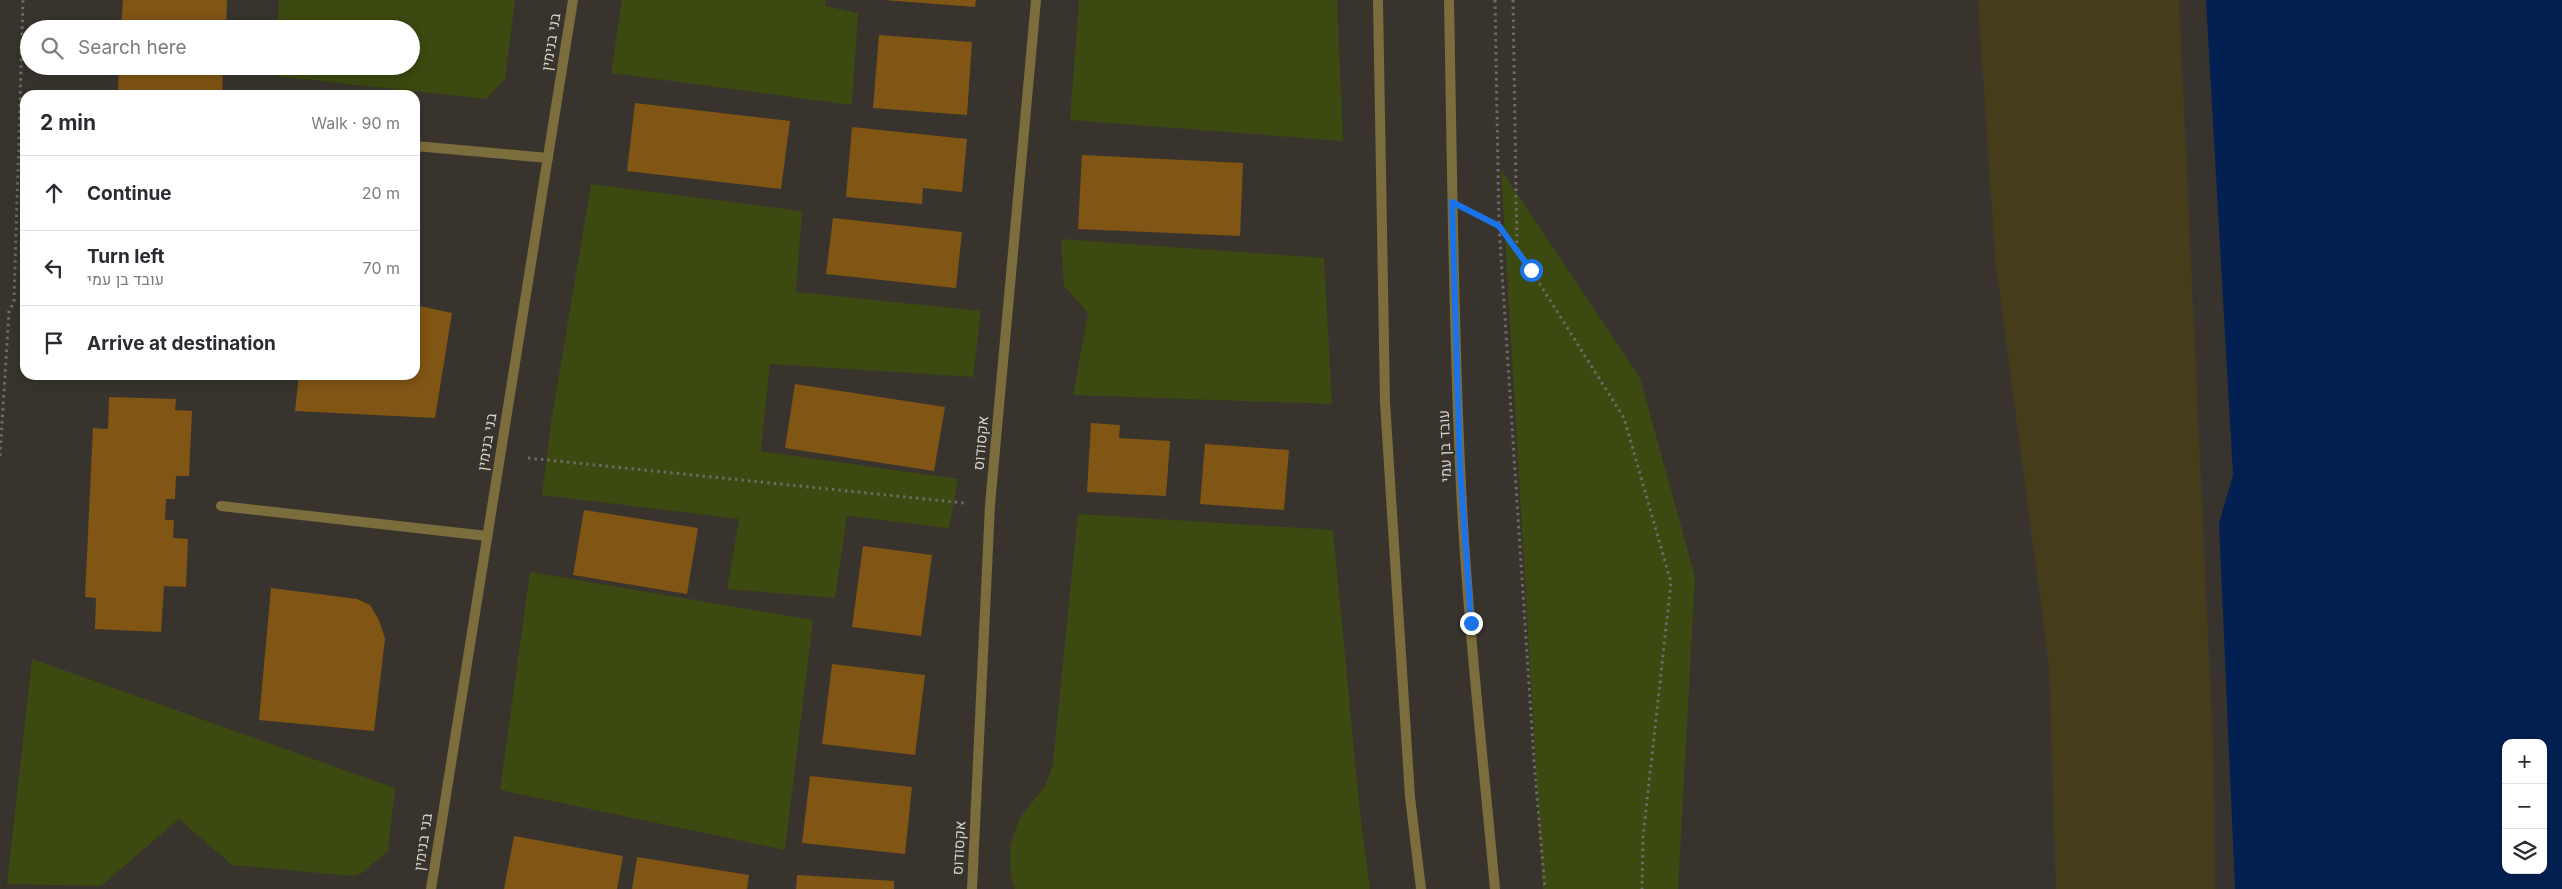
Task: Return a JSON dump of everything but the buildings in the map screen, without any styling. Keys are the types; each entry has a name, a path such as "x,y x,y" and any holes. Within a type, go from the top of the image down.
{"street":[{"name":"בני בנימין","path":"431,889 573,0"},
{"name":"אקסודוס","path":"972,889 990,505 1036,0"},
{"path":"1378,0 1385,402 1410,797 1421,889"},
{"name":"עובד בן עמי","path":"1450,0 1452,202 1460,466 1471,623 1495,889"},
{"path":"420,146 548,158"},
{"path":"221,506 487,536"}],"path":[{"path":"22,20 23,0"},
{"path":"1495,0 1499,226 1533,741 1545,889"},
{"path":"1513,0 1518,252"},
{"path":"20,90 21,75"},
{"path":"0,456 9,311 14,302 20,101"},
{"path":"1452,202 1499,226 1518,252 1624,418 1671,582 1643,837 1642,889"},
{"path":"500,455 990,505"}],"green space":[{"path":"279,0 515,0 505,79 486,99 420,92 420,90 403,90 275,76 420,75 420,20 278,20"},
{"path":"622,0 825,0 825,6 858,13 852,105 611,73"},
{"path":"1079,0 1337,0 1343,141 1070,120"},
{"path":"1501,170 1640,378 1695,577 1678,889 1543,889"},
{"path":"591,184 802,211 796,292 981,311 973,377 770,364 761,451 958,479 949,528 847,516 835,598 727,589 739,519 542,495 551,422"},
{"path":"1061,239 1324,258 1332,404 1073,395 1088,313 1064,286"},
{"path":"1078,514 1333,530 1360,813 1370,889 1015,889 1011,878 1010,846 1019,819 1045,786 1053,764"},
{"path":"530,572 813,620 785,850 500,790"},
{"path":"32,659 395,788 388,851 362,873 353,876 232,865 179,819 101,886 7,884"}],"sand":[{"path":"1978,0 2179,0 2214,768 2215,889 2056,889 2049,666 1995,258"}],"water":[{"path":"2206,0 2562,0 2562,889 2235,889 2219,523 2233,475"}],"route":[{"path":"1471,623 1460,466 1452,202 1499,226 1531,270"}]}
